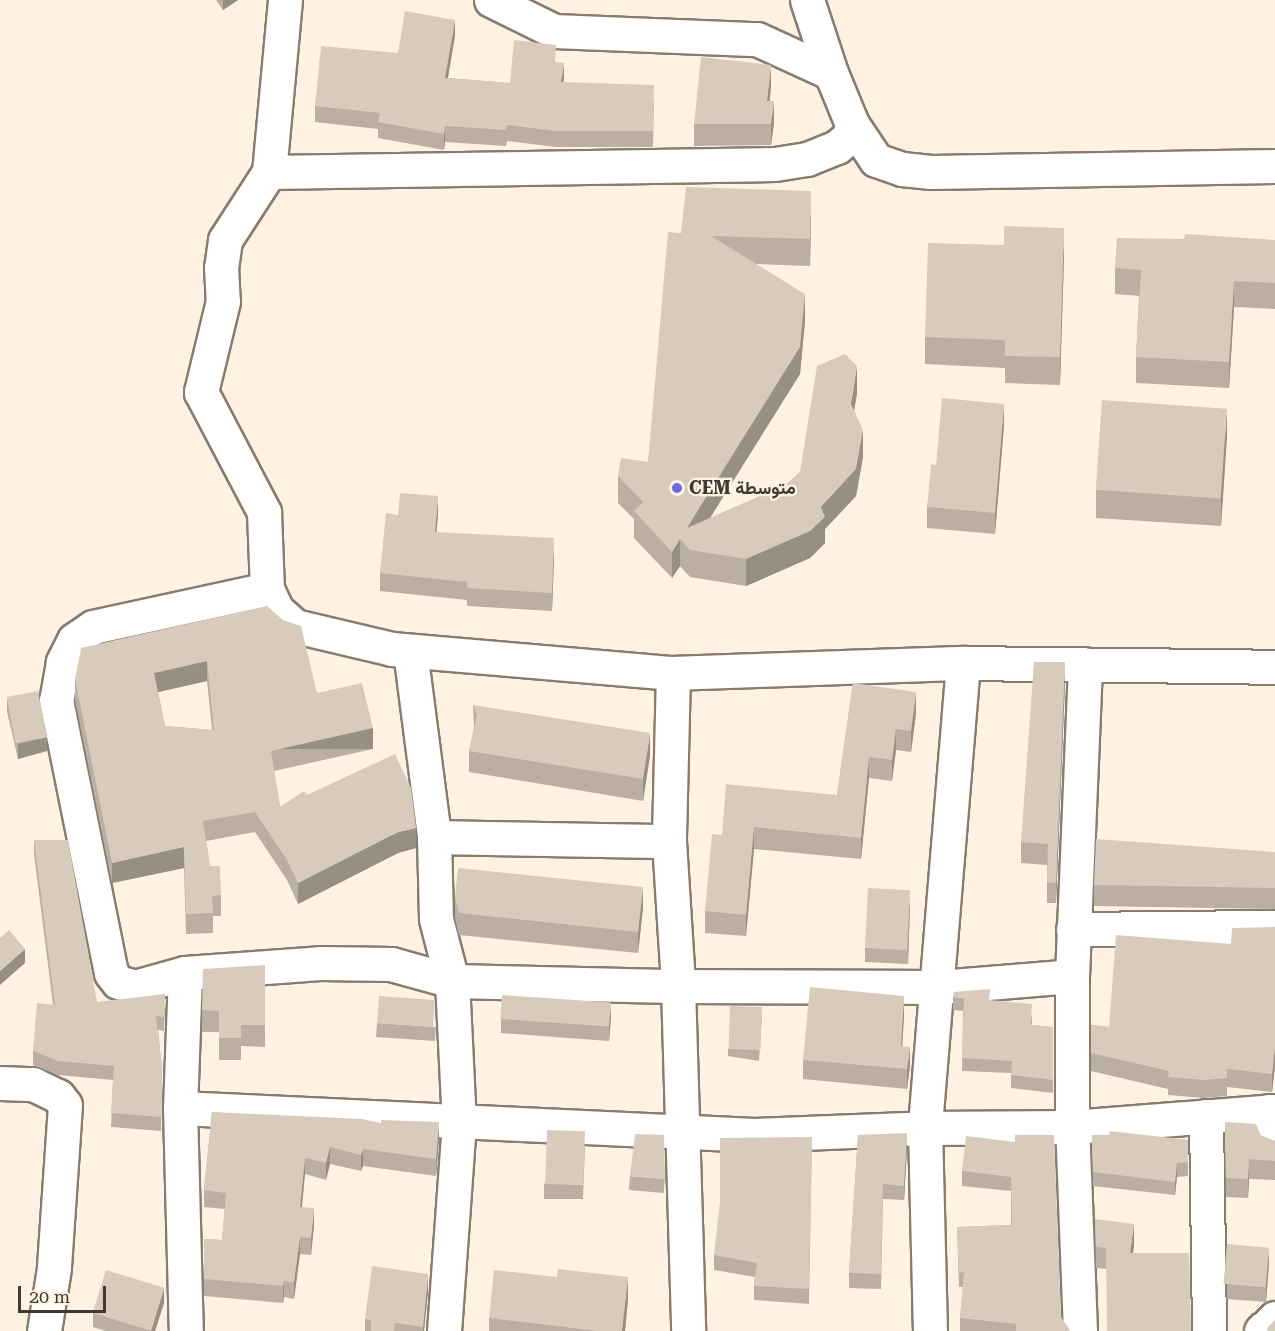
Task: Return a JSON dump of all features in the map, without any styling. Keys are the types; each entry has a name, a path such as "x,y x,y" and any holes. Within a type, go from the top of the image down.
{"street":[{"path":"285,0 269,172 225,240 221,267 223,301 201,392 264,512 267,589 277,609 295,626 410,651 673,673 963,663 1275,667"},
{"path":"491,0 554,31 757,39 831,73"},
{"path":"807,0 831,73 852,124 876,160 902,169 931,172 1275,166"},
{"path":"269,172 775,164 807,159 837,147 849,137 852,124"},
{"path":"267,589 93,627 74,640 63,662 57,699 111,973 118,982 135,987 184,974 320,963 391,964 452,981 678,986 939,987 1072,976"},
{"path":"410,651 434,837 436,919 452,981 459,1122 444,1331"},
{"path":"930,1331 926,1128 963,663"},
{"path":"1080,1331 1072,1127 1072,929 1085,664"},
{"path":"673,673 669,841 678,986 688,1331"},
{"path":"434,837 669,841"},
{"path":"1072,929 1275,927"},
{"path":"184,974 180,1108 186,1331"},
{"path":"0,1083 33,1084 58,1096 65,1105 54,1268 44,1331"},
{"path":"180,1108 754,1135 926,1128 1072,1127 1206,1116 1273,1122"},
{"path":"1206,1116 1209,1331"},
{"path":"1261,1331 1275,1318"}],"building":[{"path":"405,11 455,20 445,78 510,83 514,40 556,45 555,62 564,63 561,82 654,85 653,131 556,131 507,125 506,130 445,126 444,134 378,122 380,113 315,106 321,46 398,53"},
{"path":"701,57 771,65 767,101 774,101 771,124 694,124"},
{"path":"686,187 811,191 810,239 711,236 805,294 800,347 687,528 786,485 800,472 817,366 845,354 857,366 851,404 863,430 856,469 821,507 825,517 810,531 746,559 690,550 680,539 672,552 634,511 643,502 618,476 621,458 648,462 668,232 681,233"},
{"path":"1004,226 1064,228 1060,357 1005,356 1005,340 925,337 928,243 1004,245"},
{"path":"1185,234 1275,240 1275,283 1234,281 1229,362 1136,357 1141,270 1115,268 1117,238 1184,239"},
{"path":"942,398 1004,404 995,513 927,507 931,464 936,465"},
{"path":"1102,400 1227,409 1220,499 1096,490"},
{"path":"400,493 438,496 435,532 554,538 552,593 467,588 467,582 380,573 386,513 398,515"},
{"path":"267,606 283,620 301,626 317,693 362,683 373,728 271,751 280,807 304,791 307,795 395,754 411,788 416,828 398,832 298,883 287,860 255,812 203,821 210,866 220,866 221,895 212,896 213,913 186,914 184,847 112,863 75,679 81,648","holes":["207,661 214,730 165,726 154,673"]},
{"path":"1034,662 1065,662 1056,883 1047,882 1048,844 1021,842"},
{"path":"853,683 916,692 911,731 896,729 892,760 869,757 861,838 754,827 746,915 705,911 712,834 722,835 726,784 837,795"},
{"path":"38,691 47,737 16,743 7,697"},
{"path":"473,705 650,733 643,779 469,751 477,715"},
{"path":"1096,839 1275,852 1275,888 1094,885"},
{"path":"34,840 68,840 97,1002 165,994 164,1017 156,1016 162,1069 161,1117 111,1113 114,1066 58,1061 33,1051 37,1003 55,1005"},
{"path":"458,868 643,887 638,932 459,913 455,897"},
{"path":"868,888 910,890 907,950 865,948"},
{"path":"1275,927 1275,1047 1272,1074 1227,1069 1227,1078 1204,1080 1168,1077 1169,1071 1091,1053 1091,1025 1109,1027 1116,935 1231,944 1232,928"},
{"path":"9,930 25,949 0,971 0,938"},
{"path":"265,965 265,1025 241,1025 241,1038 219,1038 219,1011 202,1010 203,969"},
{"path":"810,987 904,996 901,1046 910,1047 907,1069 803,1060"},
{"path":"990,989 989,1000 1032,1004 1031,1025 1053,1027 1053,1080 1011,1075 1012,1061 962,1058 964,998 953,997 954,992"},
{"path":"502,995 611,1003 609,1027 500,1019"},
{"path":"379,996 435,1000 433,1027 377,1023"},
{"path":"730,1006 762,1007 760,1050 728,1049"},
{"path":"212,1112 362,1119 381,1123 381,1120 439,1122 436,1159 363,1149 361,1155 330,1147 326,1163 305,1158 300,1207 314,1208 311,1238 300,1237 294,1282 284,1281 283,1286 204,1279 204,1239 222,1240 226,1193 204,1190"},
{"path":"1225,1122 1256,1124 1261,1136 1275,1141 1275,1161 1249,1159 1248,1179 1226,1178"},
{"path":"547,1130 585,1131 583,1185 545,1184"},
{"path":"1110,1131 1188,1140 1188,1162 1177,1163 1175,1182 1093,1172 1092,1135 1109,1135"},
{"path":"907,1133 904,1186 883,1184 881,1274 849,1273 858,1135"},
{"path":"635,1134 664,1135 665,1179 630,1176"},
{"path":"1015,1135 1054,1135 1061,1317 1070,1331 1016,1331 1016,1324 960,1318 964,1272 959,1273 957,1227 1012,1225 1011,1177 962,1171 966,1136 1015,1142"},
{"path":"812,1137 809,1289 754,1286 757,1263 714,1255 720,1202 720,1138"},
{"path":"1095,1219 1134,1224 1130,1253 1189,1253 1191,1331 1107,1331 1106,1248 1096,1247"},
{"path":"1227,1244 1269,1248 1265,1288 1224,1284"},
{"path":"372,1266 428,1274 423,1327 395,1323 394,1331 371,1331 371,1320 365,1319"},
{"path":"558,1269 628,1277 622,1331 597,1331 489,1318 494,1270 557,1277"},
{"path":"106,1270 164,1288 151,1331 93,1313"},
{"path":"1275,1320 1275,1331 1267,1331 1268,1327"}],"place":[{"name":"CEM متوسطة","path":"677,488"}]}
